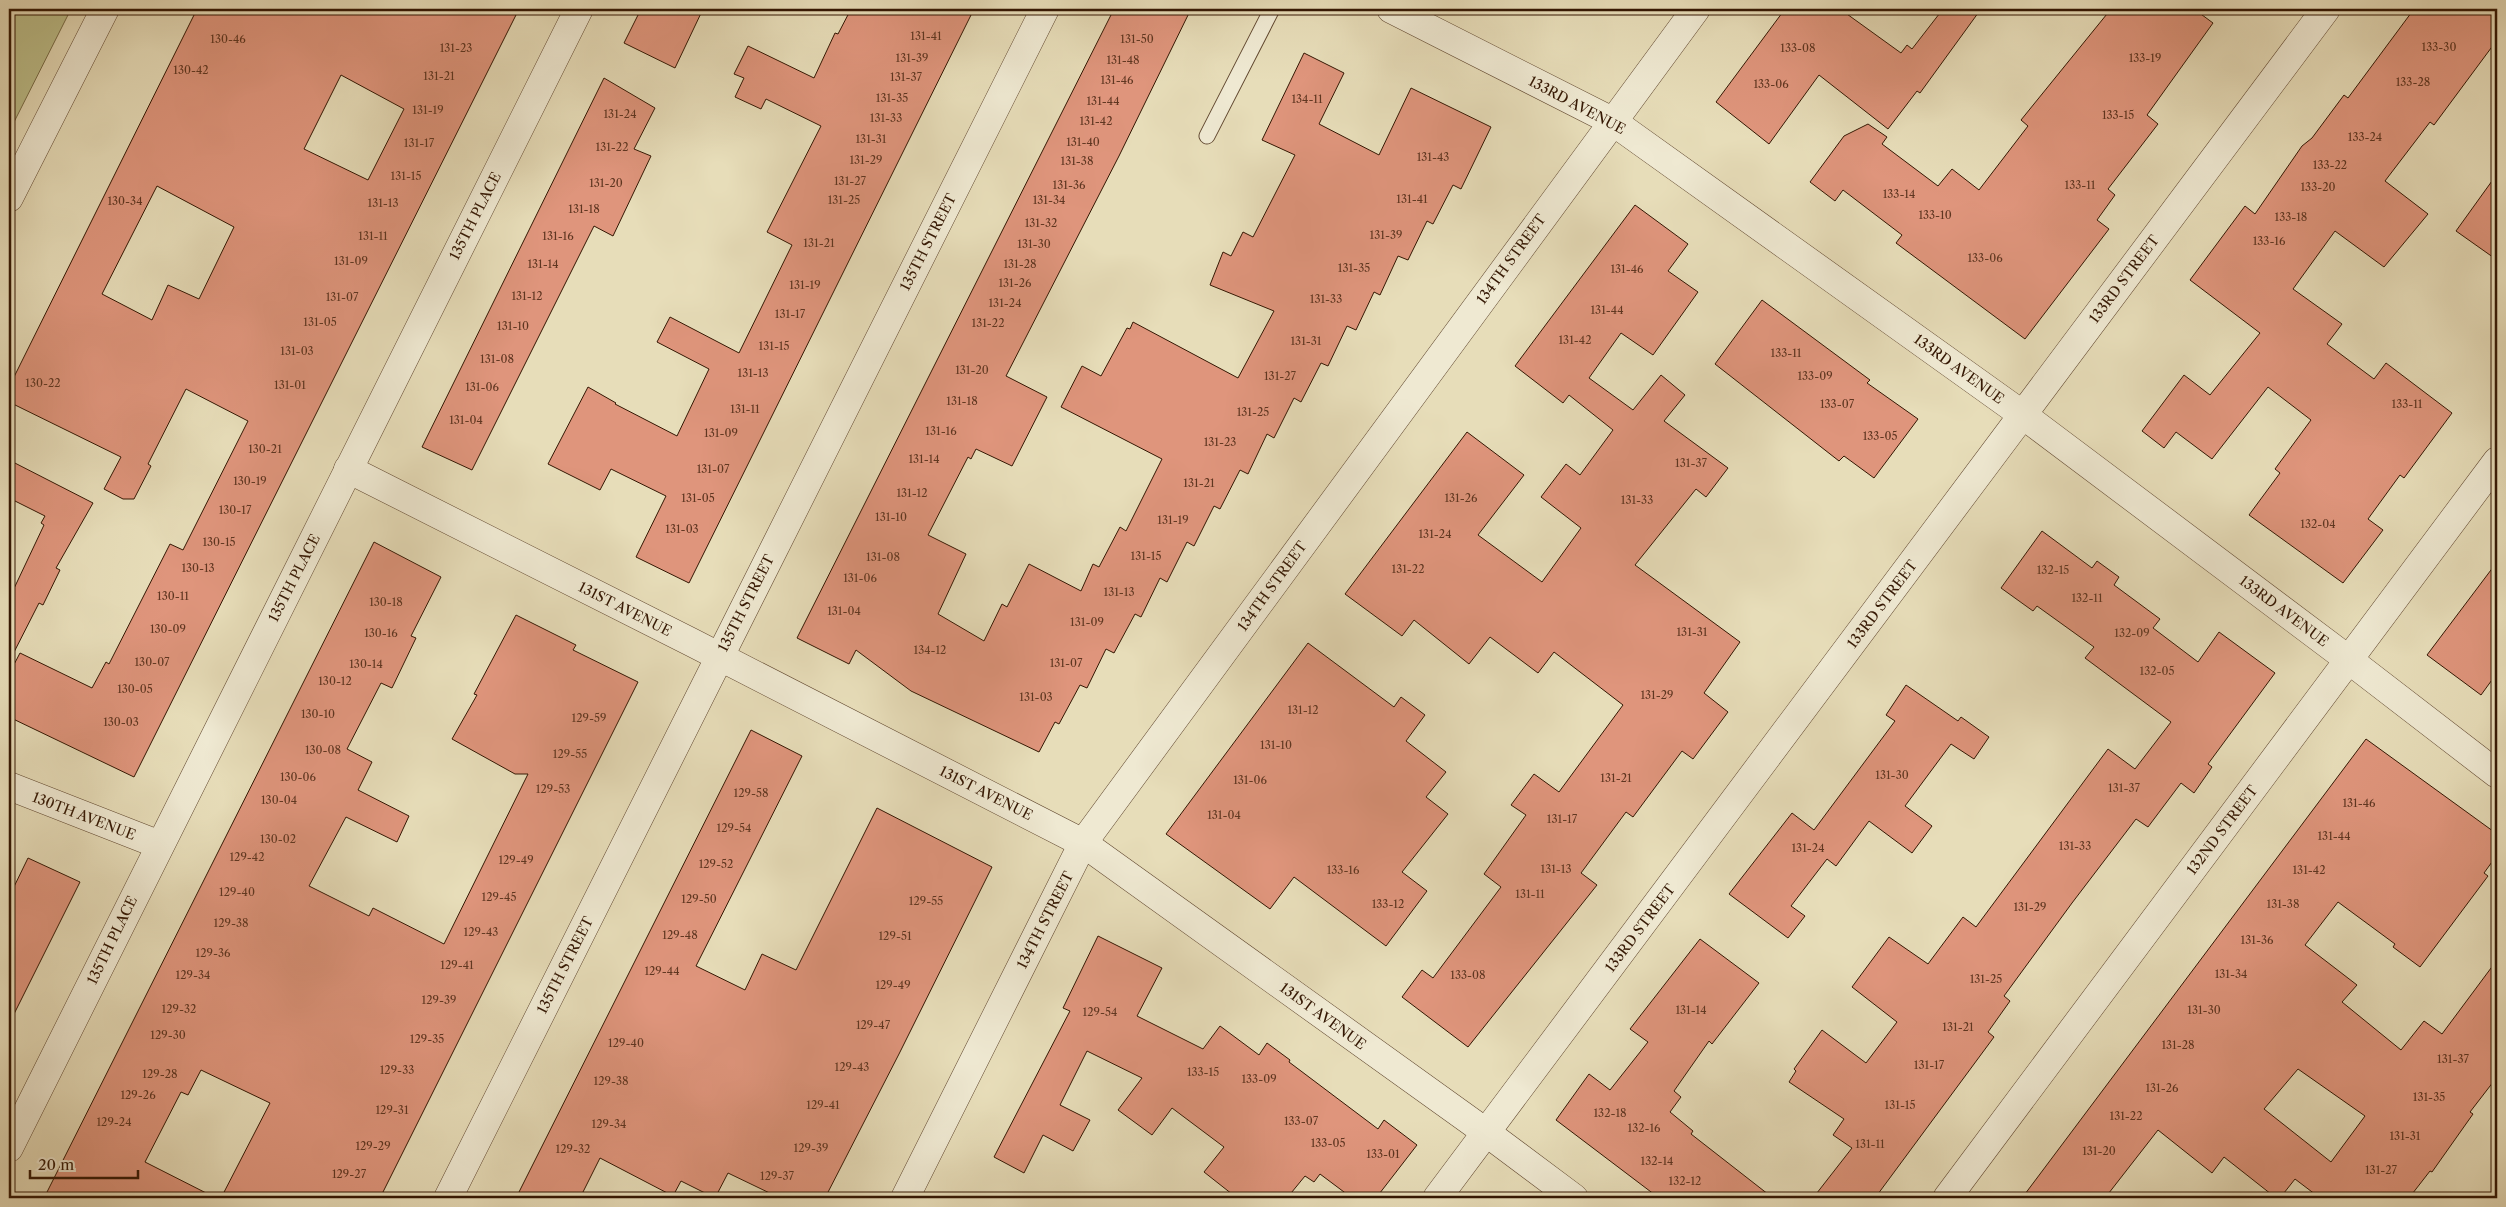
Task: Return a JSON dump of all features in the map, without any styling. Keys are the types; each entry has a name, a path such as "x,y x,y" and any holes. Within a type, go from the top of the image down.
{"street":[{"path":"9,198 105,9"},
{"name":"135TH PLACE","path":"9,1148 579,9"},
{"name":"135TH STREET","path":"448,1198 1046,9"},
{"name":"133RD AVENUE","path":"1391,9 1612,121 2023,415 2349,660 2497,774"},
{"name":"134TH STREET","path":"905,1198 1083,843 1696,9"},
{"name":"133RD STREET","path":"1437,1198 2326,9"},
{"name":"132ND STREET","path":"1947,1198 2497,461"},
{"name":"131ST AVENUE","path":"348,469 720,656 1083,843 1487,1133 1574,1198"},
{"name":"130TH AVENUE","path":"9,786 160,846"}],"lane":[{"path":"1207,136 1272,9"}],"green space":[{"path":"9,9 71,9 9,132"}],"building":[{"path":"197,9 519,9 134,777 9,717 9,674 20,653 92,688 106,662 109,664 170,544 183,550 248,421 186,389 148,464 151,466 134,499 123,499 104,489 121,457 9,402 9,387","holes":["341,75 404,109 368,180 304,149","157,186 234,227 199,299 168,285 152,320 102,294"]},
{"path":"641,9 703,9 675,68 624,43"},
{"path":"851,9 974,9 689,583 636,557 666,496 611,469 600,490 548,464 588,387 615,404 677,436 709,369 657,342 670,317 739,353 792,245 767,232 821,126 766,99 761,109 735,97 744,78 734,74 748,46 814,78 835,33 838,34"},
{"path":"1114,9 1191,9 1119,156 1006,376 1047,397 1012,466 976,449 971,459 968,457 928,535 966,554 938,614 984,641 1002,604 1007,607 1029,564 1081,591 1093,564 1099,567 1120,527 1126,531 1162,459 1061,407 1082,366 1101,376 1127,328 1130,329 1133,322 1238,378 1274,311 1210,285 1223,252 1231,256 1243,232 1253,237 1295,155 1262,140 1304,53 1344,73 1319,124 1379,155 1411,88 1491,127 1461,189 1453,185 1433,224 1427,221 1408,260 1398,256 1380,295 1374,292 1356,330 1347,326 1328,366 1321,363 1301,402 1294,398 1274,438 1267,434 1248,474 1240,470 1220,509 1214,506 1194,546 1187,542 1167,582 1160,578 1141,617 1135,614 1114,653 1106,649 1087,688 1080,685 1059,724 1055,722 1039,752 911,691 856,650 849,664 797,638"},
{"path":"1785,9 1840,9 1901,53 1907,45 1912,49 1943,9 1981,9 1920,93 1917,91 1888,129 1819,75 1769,144 1716,102"},
{"path":"2111,9 2194,9 2213,23 2147,115 2158,124 2108,189 2115,195 2097,220 2109,229 2025,339 1896,243 1902,235 1843,190 1835,201 1810,182 1844,136 1868,124 1887,137 1882,144 1938,186 1952,169 1979,190 2028,126 2021,120"},
{"path":"2414,9 2497,9 2497,40 2434,125 2430,122 2385,181 2428,214 2384,267 2335,231 2293,289 2342,324 2327,344 2374,379 2386,363 2452,413 2404,478 2400,475 2368,519 2383,530 2343,583 2249,515 2280,473 2275,469 2311,420 2268,387 2212,459 2176,432 2164,448 2142,431 2184,375 2210,395 2260,333 2190,280 2245,206 2255,214 2302,146 2312,138 2344,95 2348,98"},
{"path":"604,78 655,108 634,149 651,156 613,236 594,226 472,470 422,447"},
{"path":"2497,174 2497,260 2456,231"},
{"path":"1635,205 1688,244 1668,271 1698,292 1653,355 1621,333 1589,378 1633,410 1661,375 1685,395 1664,421 1728,468 1706,497 1696,489 1635,565 1740,642 1704,693 1728,712 1693,759 1682,751 1633,817 1626,812 1581,873 1597,885 1468,1047 1402,997 1422,970 1433,978 1501,887 1484,874 1526,815 1511,805 1534,774 1559,792 1623,705 1554,652 1538,673 1490,637 1469,664 1414,620 1402,636 1345,594 1467,432 1524,475 1478,535 1542,582 1581,528 1541,497 1566,464 1580,475 1613,430 1569,395 1563,403 1515,366"},
{"path":"1762,300 1870,380 1867,383 1918,419 1874,478 1844,456 1839,461 1715,364"},
{"path":"9,460 93,503 56,568 60,570 43,605 39,603 9,662 9,599 44,525 41,523 45,516 9,498"},
{"path":"2042,531 2092,568 2097,561 2119,577 2114,585 2160,619 2153,628 2198,662 2219,632 2275,673 2208,764 2212,767 2194,793 2181,783 2148,827 2136,819 2072,903 2004,996 2010,1001 1988,1032 1994,1037 1875,1198 1813,1198 1852,1148 1833,1135 1844,1119 1789,1082 1796,1071 1794,1069 1822,1030 1866,1063 1897,1022 1852,987 1889,937 1928,964 1963,917 1976,927 2108,749 2135,769 2171,722 2085,658 2094,647 2037,606 2033,611 2001,588"},
{"path":"374,542 441,577 411,636 416,638 392,688 381,683 347,749 372,762 358,790 409,816 397,842 346,817 309,886 369,916 373,908 444,944 528,774 515,774 452,739 477,695 474,694 516,615 576,645 573,650 638,682 380,1198 221,1198 270,1103 201,1070 188,1095 181,1092 145,1162 216,1198 44,1198"},
{"path":"2497,562 2497,673 2481,695 2427,655"},
{"path":"1308,643 1394,707 1401,697 1425,715 1406,741 1446,772 1426,797 1448,814 1402,872 1427,891 1386,946 1294,877 1270,909 1166,834"},
{"path":"1906,685 1958,721 1961,717 1989,737 1974,759 1951,744 1905,806 1932,826 1912,853 1869,821 1836,866 1827,859 1791,906 1805,916 1788,938 1729,894 1792,813 1814,830 1895,721 1886,715"},
{"path":"751,730 802,756 696,966 745,990 762,954 796,970 877,808 992,867 899,1054 825,1198 780,1198 728,1173 715,1198 681,1181 673,1196 600,1158 580,1198 516,1198"},
{"path":"2366,739 2497,834 2497,855 2484,873 2488,876 2420,967 2393,947 2395,944 2338,902 2305,945 2357,985 2342,1002 2401,1050 2424,1021 2442,1034 2497,960 2497,1077 2470,1112 2473,1114 2432,1172 2430,1171 2409,1198 2320,1198 2295,1179 2280,1198 2276,1198 2224,1157 2212,1173 2158,1130 2105,1198 2022,1198","holes":["2298,1069 2365,1116 2331,1162 2264,1109"]},
{"path":"28,858 80,882 9,1024 9,897"},
{"path":"1098,936 1162,968 1137,1016 1203,1049 1220,1026 1259,1055 1267,1043 1290,1060 1289,1062 1378,1129 1384,1120 1417,1145 1376,1198 1352,1198 1320,1174 1314,1182 1305,1176 1287,1198 1237,1198 1204,1172 1224,1147 1172,1108 1152,1135 1118,1110 1142,1078 1087,1051 1060,1105 1090,1120 1073,1151 1043,1135 1024,1173 994,1157 1070,1011 1063,1008"},
{"path":"1700,939 1759,983 1712,1044 1709,1041 1674,1091 1681,1097 1670,1112 1693,1131 1691,1134 1773,1198 1659,1198 1556,1120 1589,1074 1610,1090 1648,1042 1630,1029"}]}
